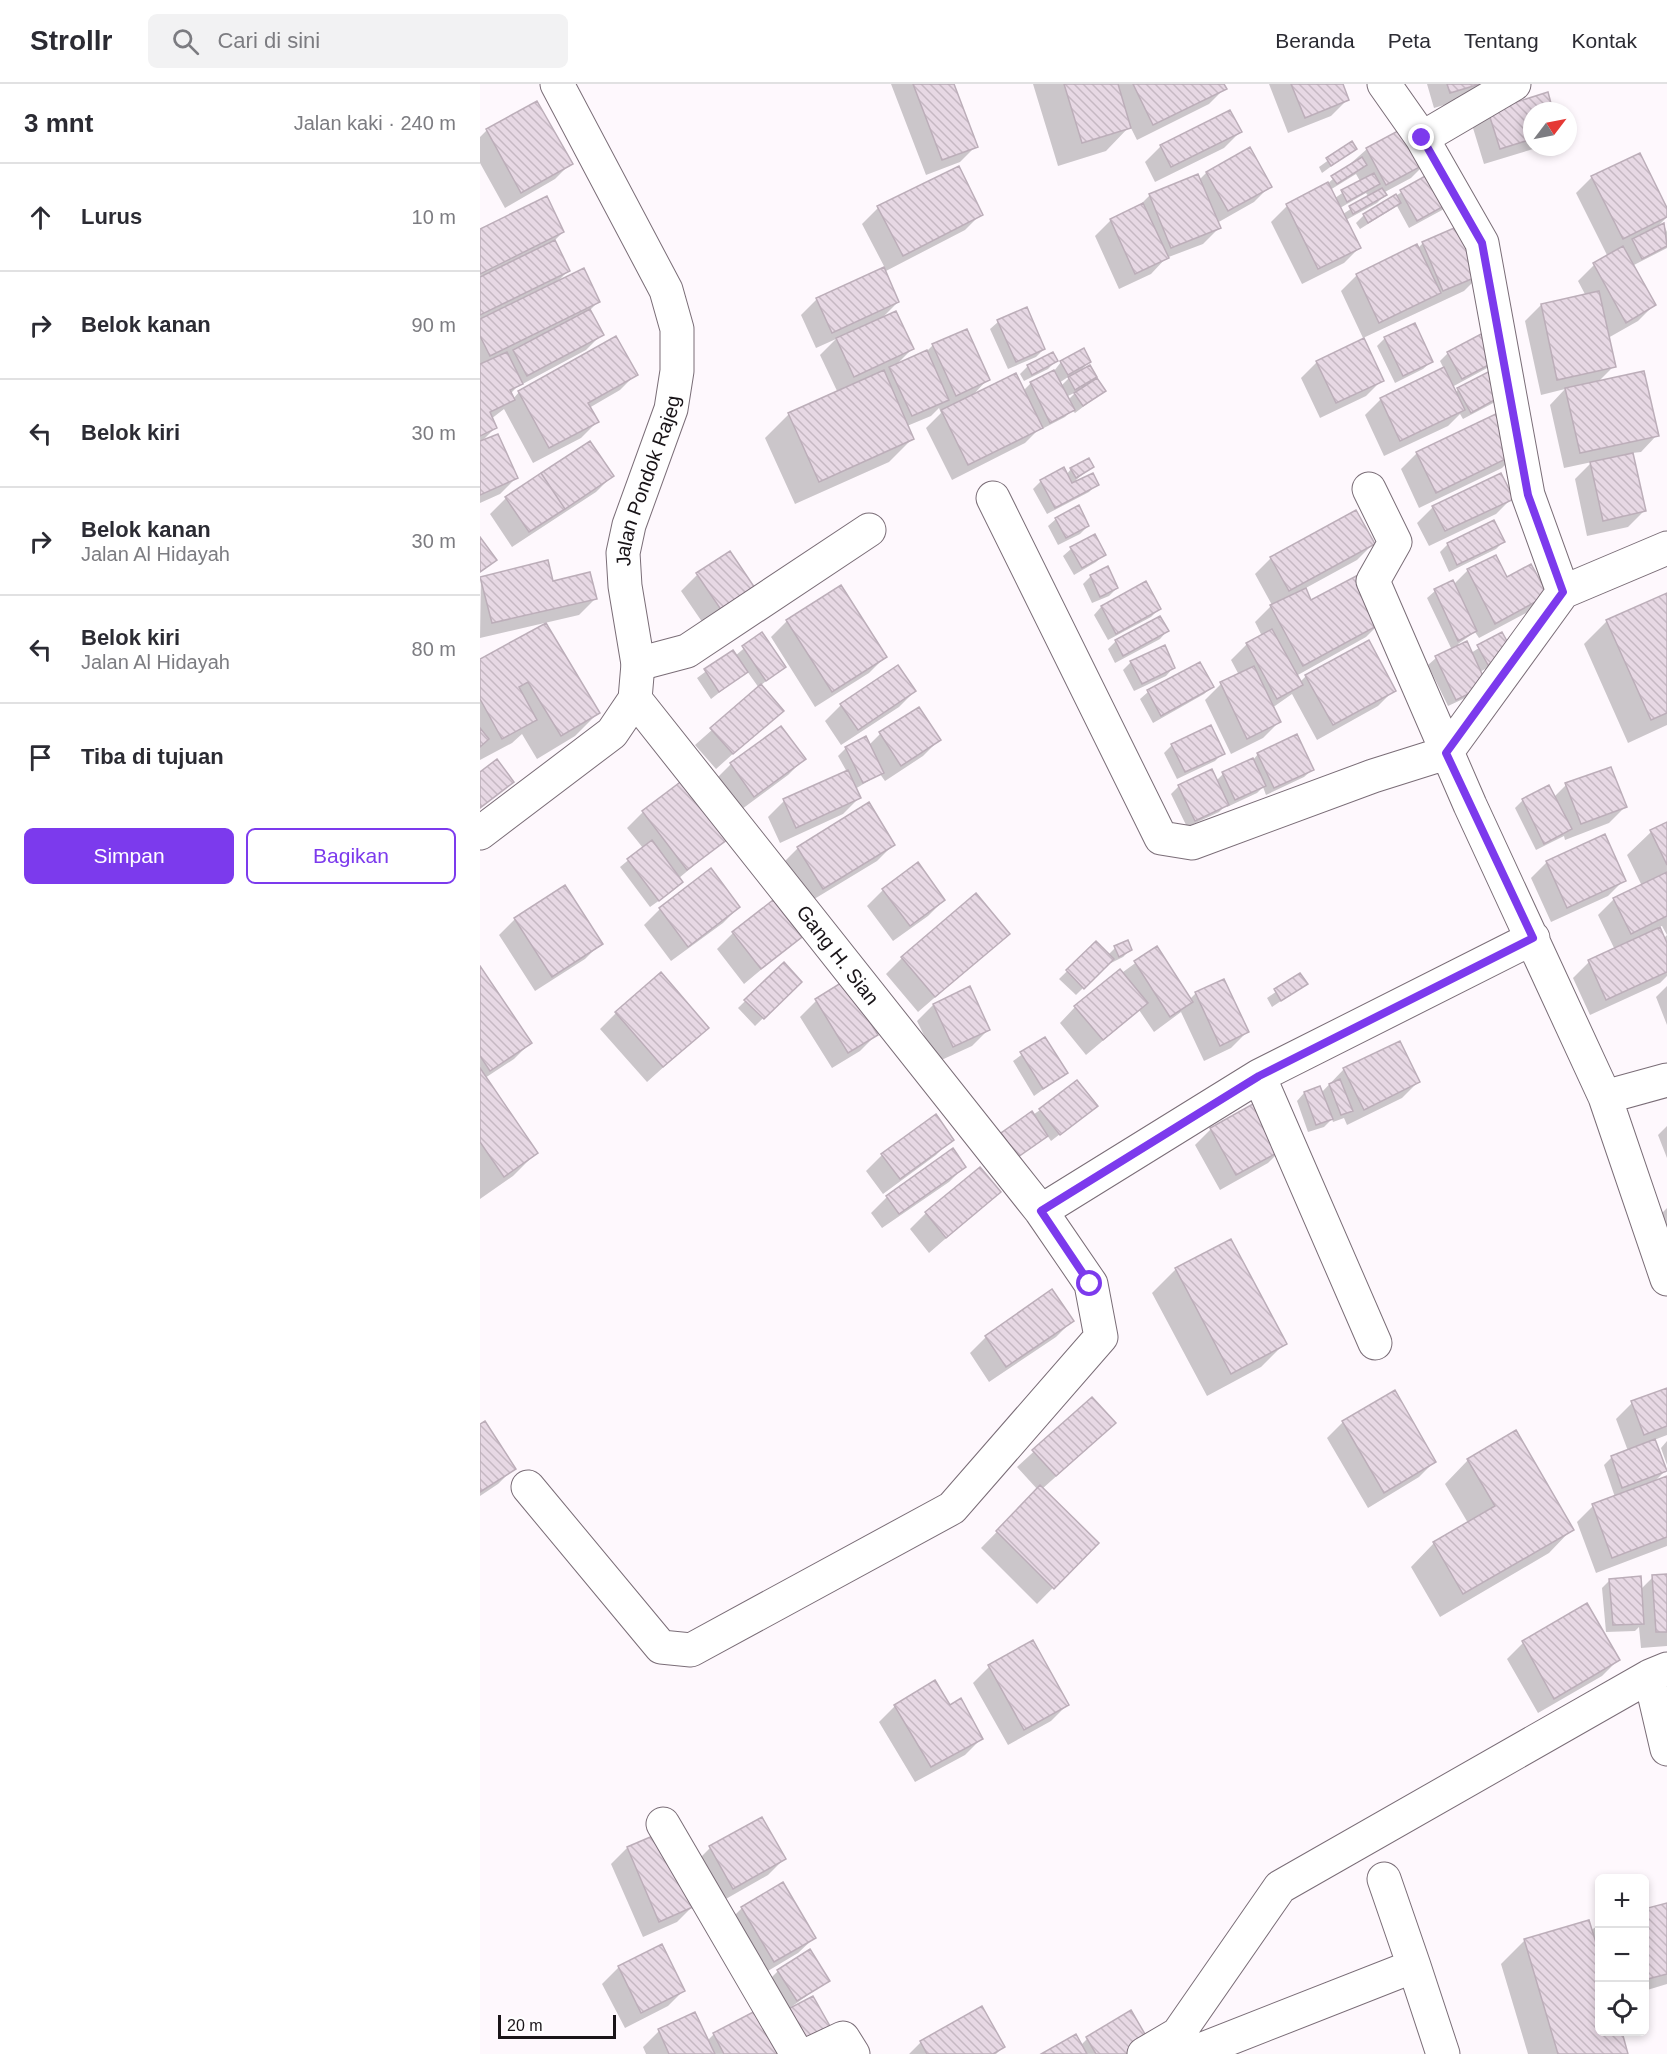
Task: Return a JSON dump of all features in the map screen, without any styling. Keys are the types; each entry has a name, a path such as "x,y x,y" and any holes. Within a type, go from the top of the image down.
{"street":[{"name":"Jalan Pondok Rajeg","path":"480,833 612,733 635,699 638,664 625,586 623,553 629,525 671,409 677,371 677,329 666,290 557,84"},
{"path":"1384,84 1422,138 1482,243 1528,495 1563,592"},
{"path":"1422,138 1514,84"},
{"path":"1369,489 1395,542 1373,581 1446,753 1605,1096 1667,1279"},
{"path":"993,498 1161,838 1192,843 1373,776 1446,753 1563,592 1667,548"},
{"path":"638,664 687,651 869,530"},
{"name":"Gang H. Sian","path":"528,1487 661,1647 691,1650 952,1508 1101,1337 1090,1284 1041,1211 635,699"},
{"path":"1041,1211 1259,1076 1533,938"},
{"path":"1259,1076 1375,1343"},
{"path":"1605,1096 1667,1080"},
{"path":"1144,2054 1178,2034 1280,1887 1659,1672 1667,1749"},
{"path":"663,1824 797,2054"},
{"path":"1383,1879 1443,2054"},
{"path":"1190,2054 1414,1966"},
{"path":"808,2054 843,2038 853,2054"}],"building":[{"path":"913,84 954,84 978,147 942,160"},
{"path":"1064,84 1118,84 1131,128 1082,143"},
{"path":"1133,84 1224,84 1227,89 1153,125"},
{"path":"1291,84 1343,84 1349,100 1305,118"},
{"path":"1447,84 1480,84 1450,93"},
{"path":"1548,92 1551,102 1523,102 1523,142 1500,149 1488,111"},
{"path":"537,101 573,164 521,193 486,129"},
{"path":"1230,110 1242,132 1171,167 1160,145"},
{"path":"1409,125 1429,162 1386,185 1366,148"},
{"path":"1352,141 1357,149 1331,166 1326,158"},
{"path":"1250,147 1272,187 1228,211 1206,172"},
{"path":"1640,153 1667,208 1667,217 1623,239 1591,176"},
{"path":"1362,157 1367,165 1337,184 1331,176"},
{"path":"959,166 983,215 903,256 877,206"},
{"path":"1436,170 1453,201 1417,221 1400,190"},
{"path":"1374,173 1380,184 1347,202 1341,190"},
{"path":"1198,174 1221,228 1171,248 1149,194"},
{"path":"1328,182 1361,248 1318,269 1286,204"},
{"path":"1382,188 1387,195 1353,214 1349,206"},
{"path":"1396,194 1401,203 1368,223 1363,214"},
{"path":"547,196 564,232 480,274 480,229"},
{"path":"1143,203 1169,258 1135,274 1110,219"},
{"path":"1664,223 1667,246 1642,259 1632,239"},
{"path":"1461,225 1481,275 1443,291 1422,242"},
{"path":"555,240 570,271 480,315 480,277"},
{"path":"1417,244 1441,293 1379,323 1356,274"},
{"path":"1623,246 1656,305 1626,323 1593,263"},
{"path":"884,267 899,302 832,333 816,298"},
{"path":"584,268 600,302 490,356 480,336 480,319"},
{"path":"1599,291 1616,367 1557,380 1541,304"},
{"path":"1027,307 1045,349 1016,362 997,320"},
{"path":"590,309 604,335 527,376 513,350"},
{"path":"896,311 914,349 854,377 836,338"},
{"path":"1415,323 1433,362 1403,376 1384,337"},
{"path":"967,329 990,380 956,396 932,344"},
{"path":"1483,333 1498,360 1462,379 1447,352"},
{"path":"616,336 638,375 588,403 599,422 549,448 518,391"},
{"path":"1364,338 1384,381 1336,403 1316,361"},
{"path":"1084,348 1091,362 1068,375 1060,361"},
{"path":"927,350 949,400 912,416 889,367"},
{"path":"507,352 523,384 510,390 515,400 490,412 497,428 480,436 480,364"},
{"path":"1053,352 1058,361 1032,375 1027,365"},
{"path":"1090,365 1097,377 1075,390 1068,377"},
{"path":"1444,367 1465,410 1400,441 1380,398"},
{"path":"1494,369 1507,393 1471,413 1457,388"},
{"path":"884,370 914,439 819,482 788,413"},
{"path":"1054,370 1075,410 1050,423 1030,382"},
{"path":"1644,371 1659,436 1580,453 1565,388"},
{"path":"1016,373 1043,428 968,465 941,410"},
{"path":"1097,378 1106,391 1083,406 1074,393"},
{"path":"1500,412 1520,452 1436,493 1416,452"},
{"path":"498,434 518,478 480,495 480,441"},
{"path":"590,441 614,476 565,509 541,473"},
{"path":"1633,453 1646,511 1603,521 1590,462"},
{"path":"1089,458 1094,467 1076,478 1070,468"},
{"path":"1064,467 1072,483 1093,473 1099,485 1055,508 1040,480"},
{"path":"541,473 565,509 529,532 505,497"},
{"path":"1501,473 1514,499 1445,531 1432,506"},
{"path":"1079,505 1089,526 1066,538 1055,518"},
{"path":"1356,510 1375,544 1289,591 1270,557"},
{"path":"1494,520 1505,542 1457,565 1447,543"},
{"path":"1095,534 1106,555 1082,568 1070,547"},
{"path":"480,537 497,560 480,572"},
{"path":"730,551 761,597 728,620 696,573"},
{"path":"1496,555 1507,577 1531,564 1548,595 1495,624 1467,569"},
{"path":"548,560 553,581 590,572 597,599 492,623 480,577"},
{"path":"1108,566 1118,588 1100,597 1090,575"},
{"path":"1358,575 1384,622 1303,666 1270,605 1306,588 1311,600"},
{"path":"1453,580 1477,631 1458,641 1434,589"},
{"path":"1146,581 1161,609 1116,634 1101,606"},
{"path":"841,585 887,657 832,692 786,620"},
{"path":"1667,593 1667,713 1651,720 1606,620"},
{"path":"1160,616 1169,631 1123,656 1115,640"},
{"path":"546,623 600,713 561,736 528,682 519,687 537,720 502,739 480,699 480,659"},
{"path":"1272,629 1303,685 1277,699 1246,643"},
{"path":"762,632 786,667 766,681 742,646"},
{"path":"1502,632 1513,652 1488,665 1477,645"},
{"path":"1369,640 1396,691 1333,725 1305,675"},
{"path":"1467,641 1487,685 1456,700 1435,656"},
{"path":"1165,645 1175,668 1142,684 1130,661"},
{"path":"733,650 748,672 719,692 704,669"},
{"path":"1200,662 1214,687 1161,716 1147,690"},
{"path":"898,665 916,691 858,730 840,704"},
{"path":"1254,666 1281,722 1247,739 1220,682"},
{"path":"761,684 784,711 733,754 710,728"},
{"path":"919,707 941,740 901,766 879,732"},
{"path":"1211,725 1225,754 1185,772 1171,744"},
{"path":"781,726 806,759 754,797 730,763"},
{"path":"480,728 489,739 480,747"},
{"path":"1297,734 1314,770 1274,788 1257,753"},
{"path":"866,736 884,773 863,783 845,747"},
{"path":"1253,758 1266,786 1235,800 1222,772"},
{"path":"497,759 514,782 480,808 480,772"},
{"path":"1611,767 1627,807 1581,824 1565,783"},
{"path":"1212,769 1229,805 1195,821 1178,785"},
{"path":"848,770 861,798 796,828 783,799"},
{"path":"683,780 728,839 687,870 642,811"},
{"path":"1549,785 1572,829 1544,844 1522,799"},
{"path":"869,802 895,845 823,889 797,847"},
{"path":"1667,822 1667,865 1650,830"},
{"path":"1605,834 1626,881 1567,908 1546,861"},
{"path":"652,840 683,882 659,901 627,859"},
{"path":"918,862 945,900 910,926 882,889"},
{"path":"711,868 740,907 688,947 659,908"},
{"path":"1667,872 1667,916 1631,934 1613,898"},
{"path":"565,885 603,944 552,977 514,918"},
{"path":"976,893 1010,934 935,997 901,957"},
{"path":"773,900 802,937 761,969 732,932"},
{"path":"1660,927 1667,943 1667,972 1606,1000 1588,960"},
{"path":"1128,940 1132,950 1119,957 1114,946"},
{"path":"1096,941 1114,959 1084,989 1066,970"},
{"path":"1157,946 1193,1002 1170,1017 1134,961"},
{"path":"784,962 802,982 764,1019 744,1000"},
{"path":"480,966 532,1043 490,1071 480,1056"},
{"path":"1120,969 1148,1003 1103,1040 1074,1006"},
{"path":"661,972 709,1028 663,1067 615,1012"},
{"path":"1300,973 1308,984 1281,1001 1274,989"},
{"path":"1224,979 1249,1032 1220,1046 1195,992"},
{"path":"844,981 878,1035 848,1053 815,999"},
{"path":"970,986 990,1030 953,1047 933,1004"},
{"path":"1045,1037 1068,1073 1043,1089 1020,1052"},
{"path":"1400,1041 1420,1082 1364,1110 1343,1068"},
{"path":"480,1068 538,1153 504,1177 480,1142"},
{"path":"1340,1079 1353,1111 1341,1115 1329,1084"},
{"path":"1077,1080 1098,1106 1060,1135 1039,1109"},
{"path":"1320,1086 1333,1119 1316,1125 1304,1092"},
{"path":"1260,1100 1286,1148 1236,1175 1210,1128"},
{"path":"1032,1111 1048,1136 1018,1157 1001,1133"},
{"path":"936,1114 954,1140 900,1179 881,1154"},
{"path":"953,1148 966,1167 899,1214 886,1196"},
{"path":"980,1167 1001,1192 946,1238 925,1212"},
{"path":"1231,1239 1287,1344 1231,1374 1175,1268"},
{"path":"1052,1289 1074,1321 1006,1367 985,1336"},
{"path":"1667,1388 1667,1426 1644,1435 1631,1401"},
{"path":"1395,1390 1436,1462 1384,1493 1342,1421"},
{"path":"1092,1397 1116,1423 1056,1476 1032,1450"},
{"path":"485,1421 516,1469 480,1492 480,1424"},
{"path":"1516,1430 1574,1530 1463,1594 1433,1542 1495,1506 1467,1459"},
{"path":"1655,1439 1667,1471 1622,1488 1611,1456"},
{"path":"1667,1476 1667,1537 1612,1558 1592,1504"},
{"path":"1040,1485 1099,1543 1054,1589 996,1531"},
{"path":"1667,1574 1667,1632 1656,1632 1652,1575"},
{"path":"1641,1576 1644,1624 1613,1625 1609,1579"},
{"path":"1587,1603 1620,1660 1554,1699 1522,1641"},
{"path":"1033,1640 1069,1705 1024,1730 988,1665"},
{"path":"935,1680 950,1705 961,1698 983,1739 931,1767 894,1705"},
{"path":"762,1817 786,1859 733,1889 709,1846"},
{"path":"662,1832 695,1906 659,1922 627,1847"},
{"path":"783,1882 816,1938 774,1962 741,1907"},
{"path":"1667,1903 1667,1974 1649,1979 1649,1928 1649,1908"},
{"path":"1589,1920 1595,1940 1595,2036 1623,2036 1628,2054 1558,2054 1524,1939"},
{"path":"662,1944 685,1991 641,2013 618,1966"},
{"path":"810,1949 830,1981 797,2001 777,1970"},
{"path":"813,1996 835,2035 809,2049 788,2009"},
{"path":"982,2006 1005,2047 993,2054 927,2054 920,2041"},
{"path":"759,2009 782,2051 776,2054 724,2054 713,2033"},
{"path":"1131,2010 1149,2041 1127,2054 1096,2054 1086,2037"},
{"path":"695,2012 715,2054 669,2054 658,2029"},
{"path":"1076,2034 1087,2054 1041,2054"}],"route":[{"path":"1090,1284 1041,1211 1259,1076 1533,938 1446,753 1563,592 1528,495 1482,243 1422,138"}]}
